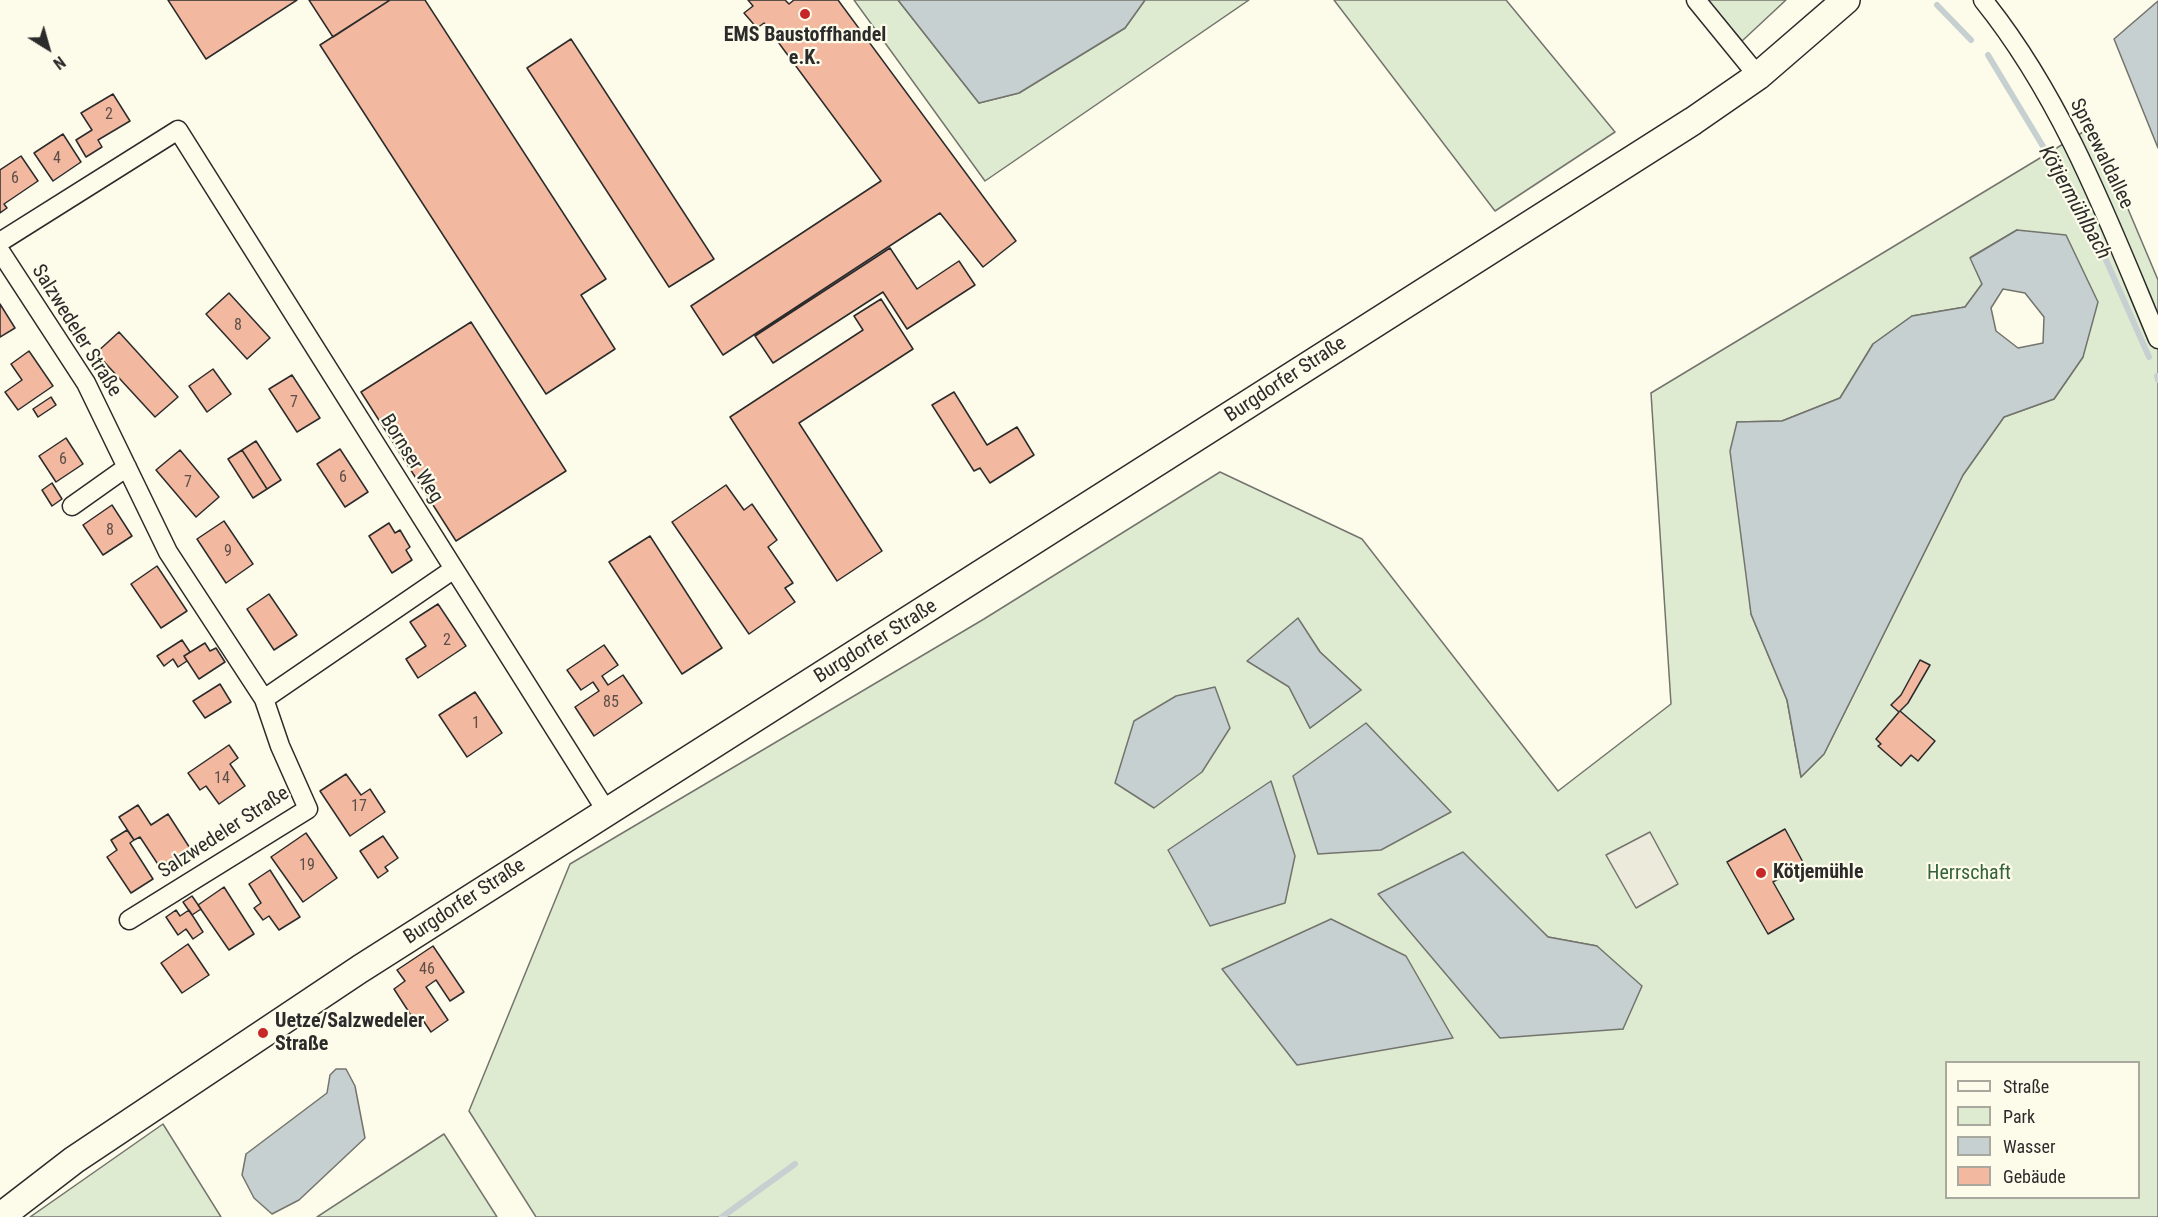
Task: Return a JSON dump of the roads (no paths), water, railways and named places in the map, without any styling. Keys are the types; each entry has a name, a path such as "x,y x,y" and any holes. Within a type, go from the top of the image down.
{"main road":[{"name":"Burgdorfer Straße","path":"0,1217 75,1160 263,1033 1693,121 1758,76 1847,1"}],"street":[{"path":"1696,0 1758,76"},
{"name":"Spreewaldallee","path":"1983,0 2003,25 2035,75 2062,125 2109,222 2158,339"},
{"name":"Bornser Weg","path":"0,242 178,129 607,812"},
{"name":"Salzwedeler Straße","path":"0,251 86,383 168,552 264,699 280,746 308,809 129,920"},
{"path":"72,506 127,467"},
{"path":"264,699 454,569"}],"water":[{"path":"898,0 1145,0 1125,28 1019,93 979,103"},
{"path":"2158,1 2158,148 2114,39"},
{"path":"2017,230 2066,235 2098,302 2083,357 2054,399 2004,417 1963,475 1824,754 1801,777 1787,700 1751,614 1730,451 1737,422 1782,421 1840,398 1873,344 1912,316 1965,307 1982,284 1970,258","holes":["2003,289 2025,293 2044,317 2043,343 2018,348 1996,331 1991,308"]},
{"path":"1298,618 1320,652 1361,690 1310,728 1289,687 1247,661"},
{"path":"1215,687 1230,728 1202,772 1154,808 1115,783 1134,721 1176,696"},
{"path":"1366,723 1451,812 1381,850 1318,854 1293,776"},
{"path":"1271,781 1295,856 1285,903 1210,926 1168,850"},
{"path":"1463,852 1548,937 1597,946 1642,986 1623,1029 1500,1038 1378,894"},
{"path":"1331,919 1406,956 1453,1038 1297,1065 1222,969"},
{"path":"336,1069 346,1069 355,1086 365,1138 299,1200 272,1214 254,1198 242,1175 246,1154 327,1093 330,1075"}],"waterway":[{"name":"Kötjermühlbach","path":"1937,5 1971,40"},
{"name":"Kötjermühlbach","path":"1988,55 2091,226 2149,357"},
{"name":"Kötjermühlbach","path":"2157,376 2158,380"},
{"path":"722,1217 795,1164"}],"place":[{"name":"EMS Baustoffhandel e.K.","path":"805,14"},
{"name":"Kötjemühle","path":"1761,873"},
{"name":"Uetze/Salzwedeler Straße","path":"263,1033"}],"park label":[{"name":"Herrschaft","path":"1969,874"}]}
